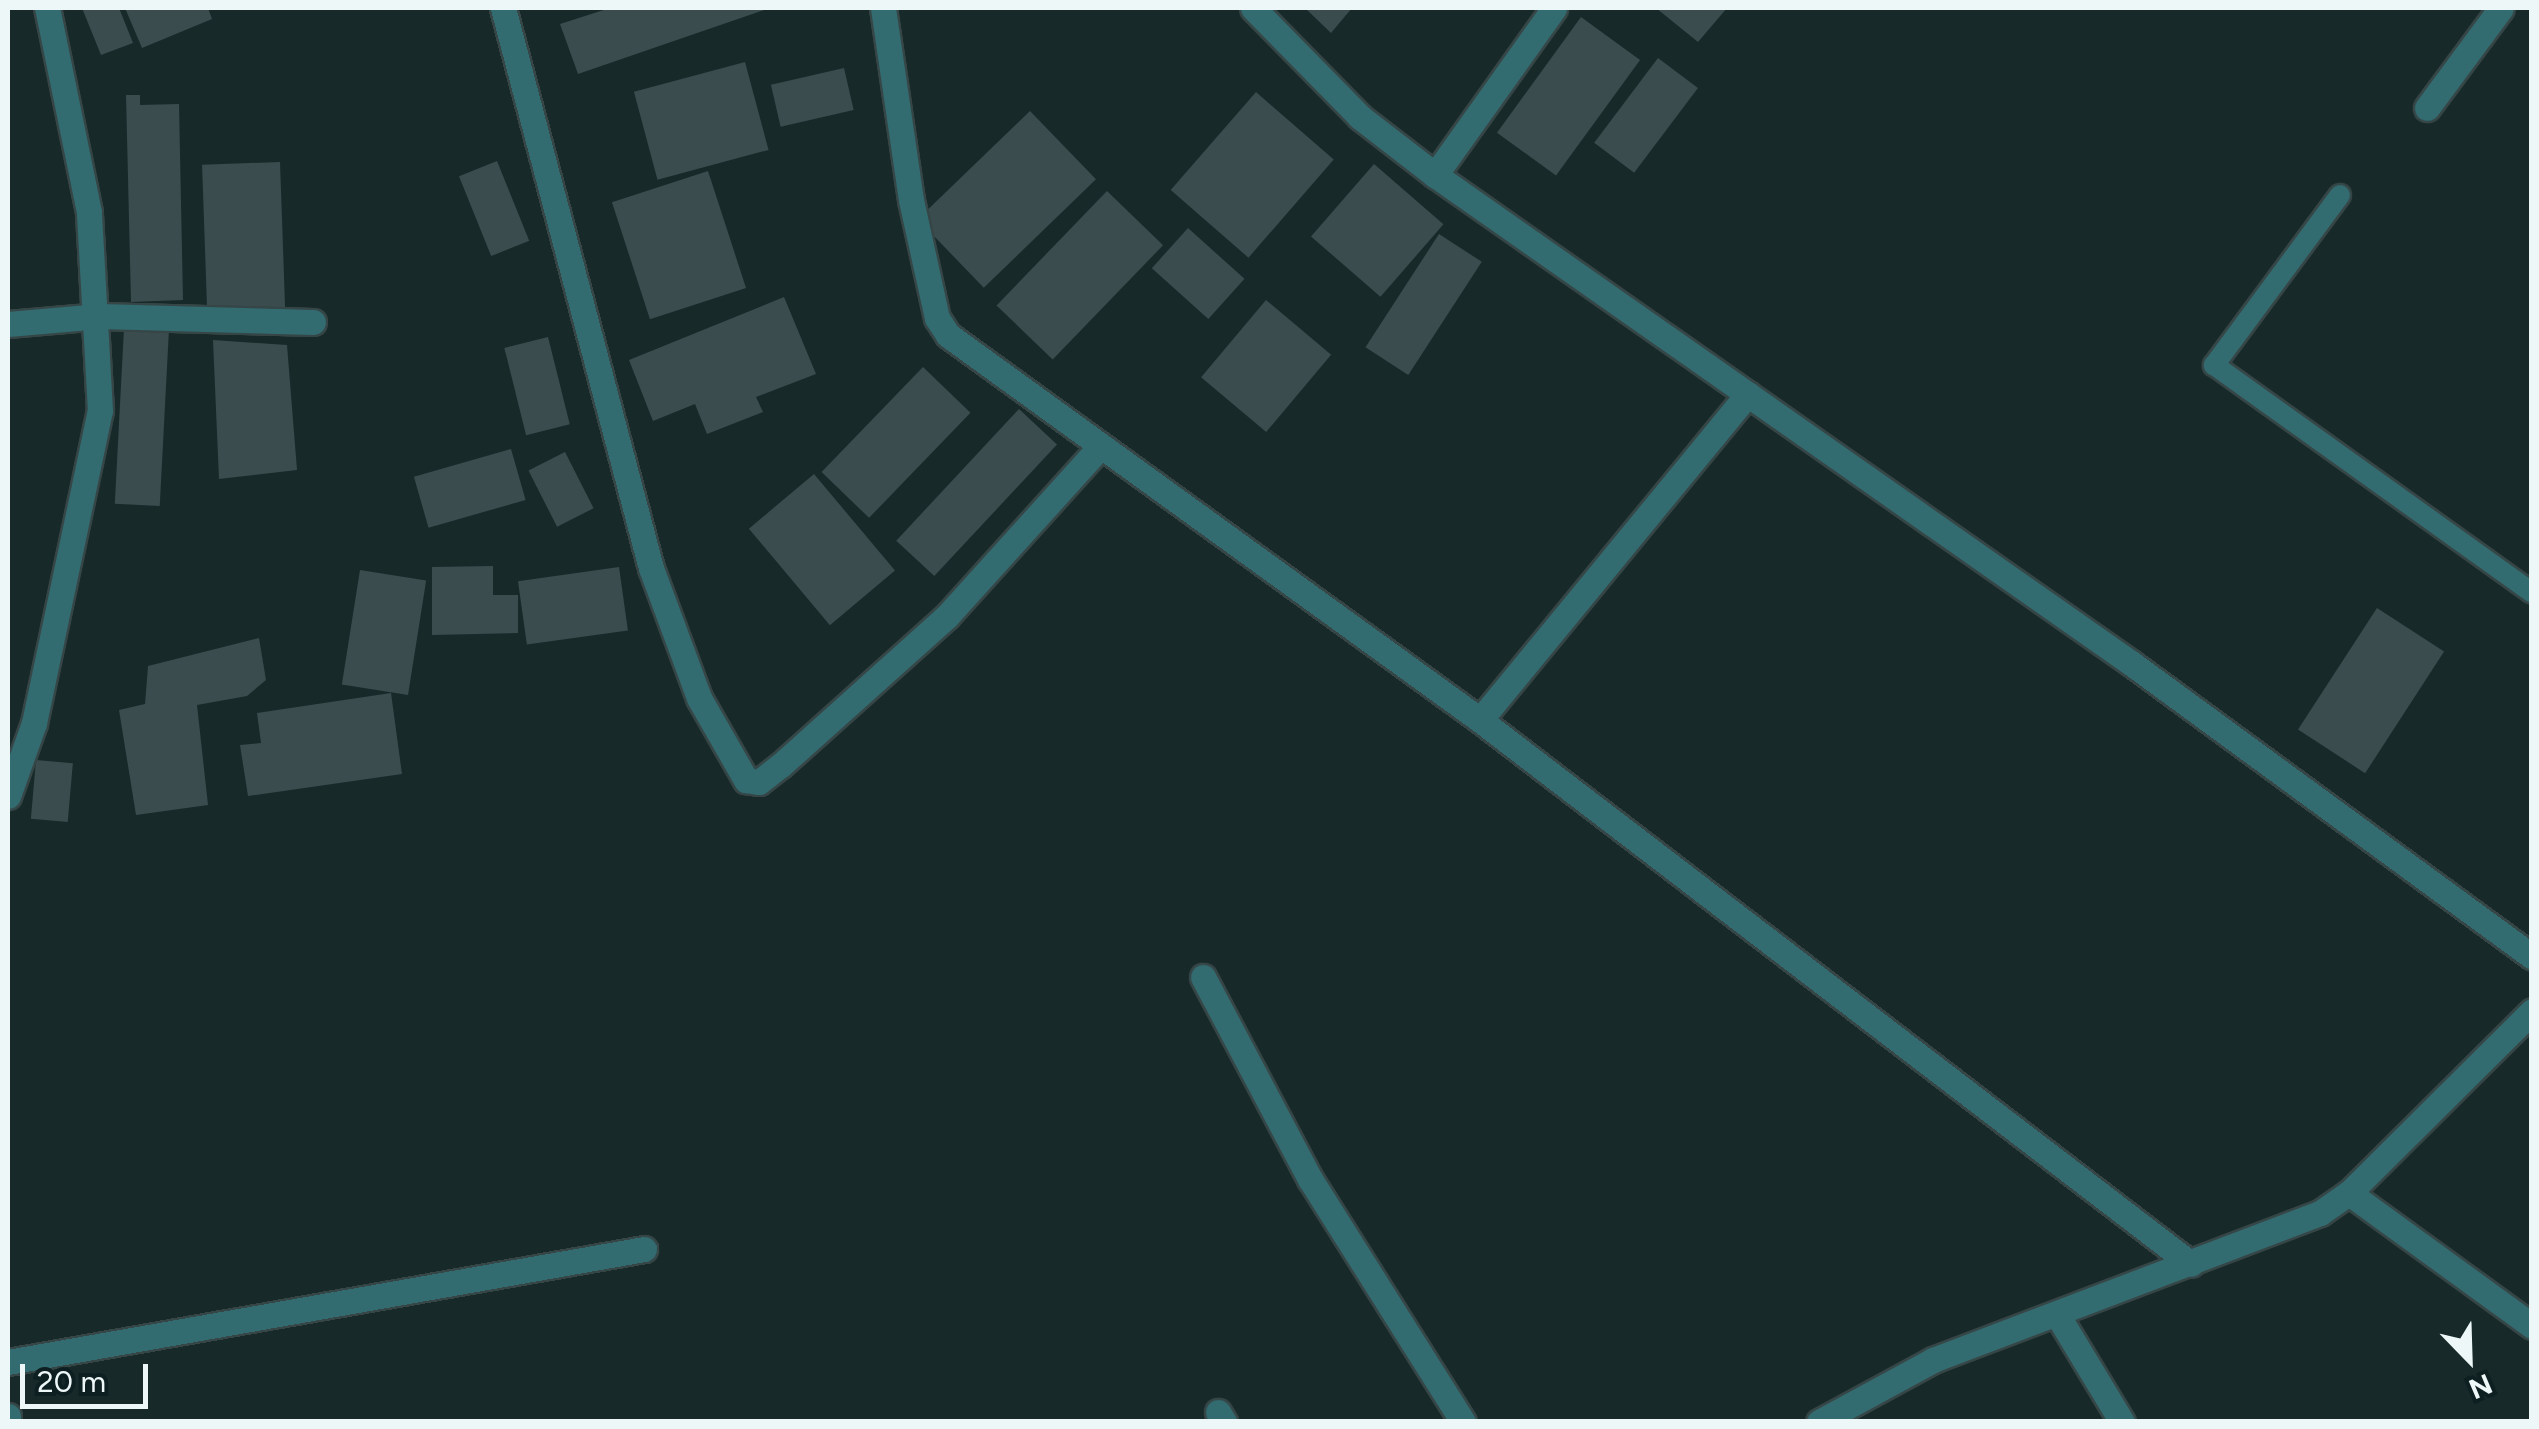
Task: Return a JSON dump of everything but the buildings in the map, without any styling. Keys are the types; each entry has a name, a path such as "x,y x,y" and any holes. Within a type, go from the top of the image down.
{"street":[{"path":"8,796 34,723 90,482 100,411 100,316 89,212 47,8"},
{"path":"502,8 651,568 698,698 746,780 759,782 781,765 946,616 1098,449"},
{"path":"883,8 937,318 948,334 1098,449 1480,720 2191,1264"},
{"path":"1253,8 1360,117 1435,175 1748,394 2532,956"},
{"path":"1435,175 1554,8"},
{"path":"2427,108 2501,8"},
{"path":"8,324 100,316 312,322"},
{"path":"1480,720 1748,394"},
{"path":"1203,977 1310,1179 1463,1422"},
{"path":"1819,1422 1933,1360 2276,1234 2348,1193 2532,1011"},
{"path":"2348,1193 2532,1326"},
{"path":"8,1362 644,1249"},
{"path":"2058,1316 2122,1422"}],"lane":[{"path":"2340,195 2214,365 2532,593"}]}
